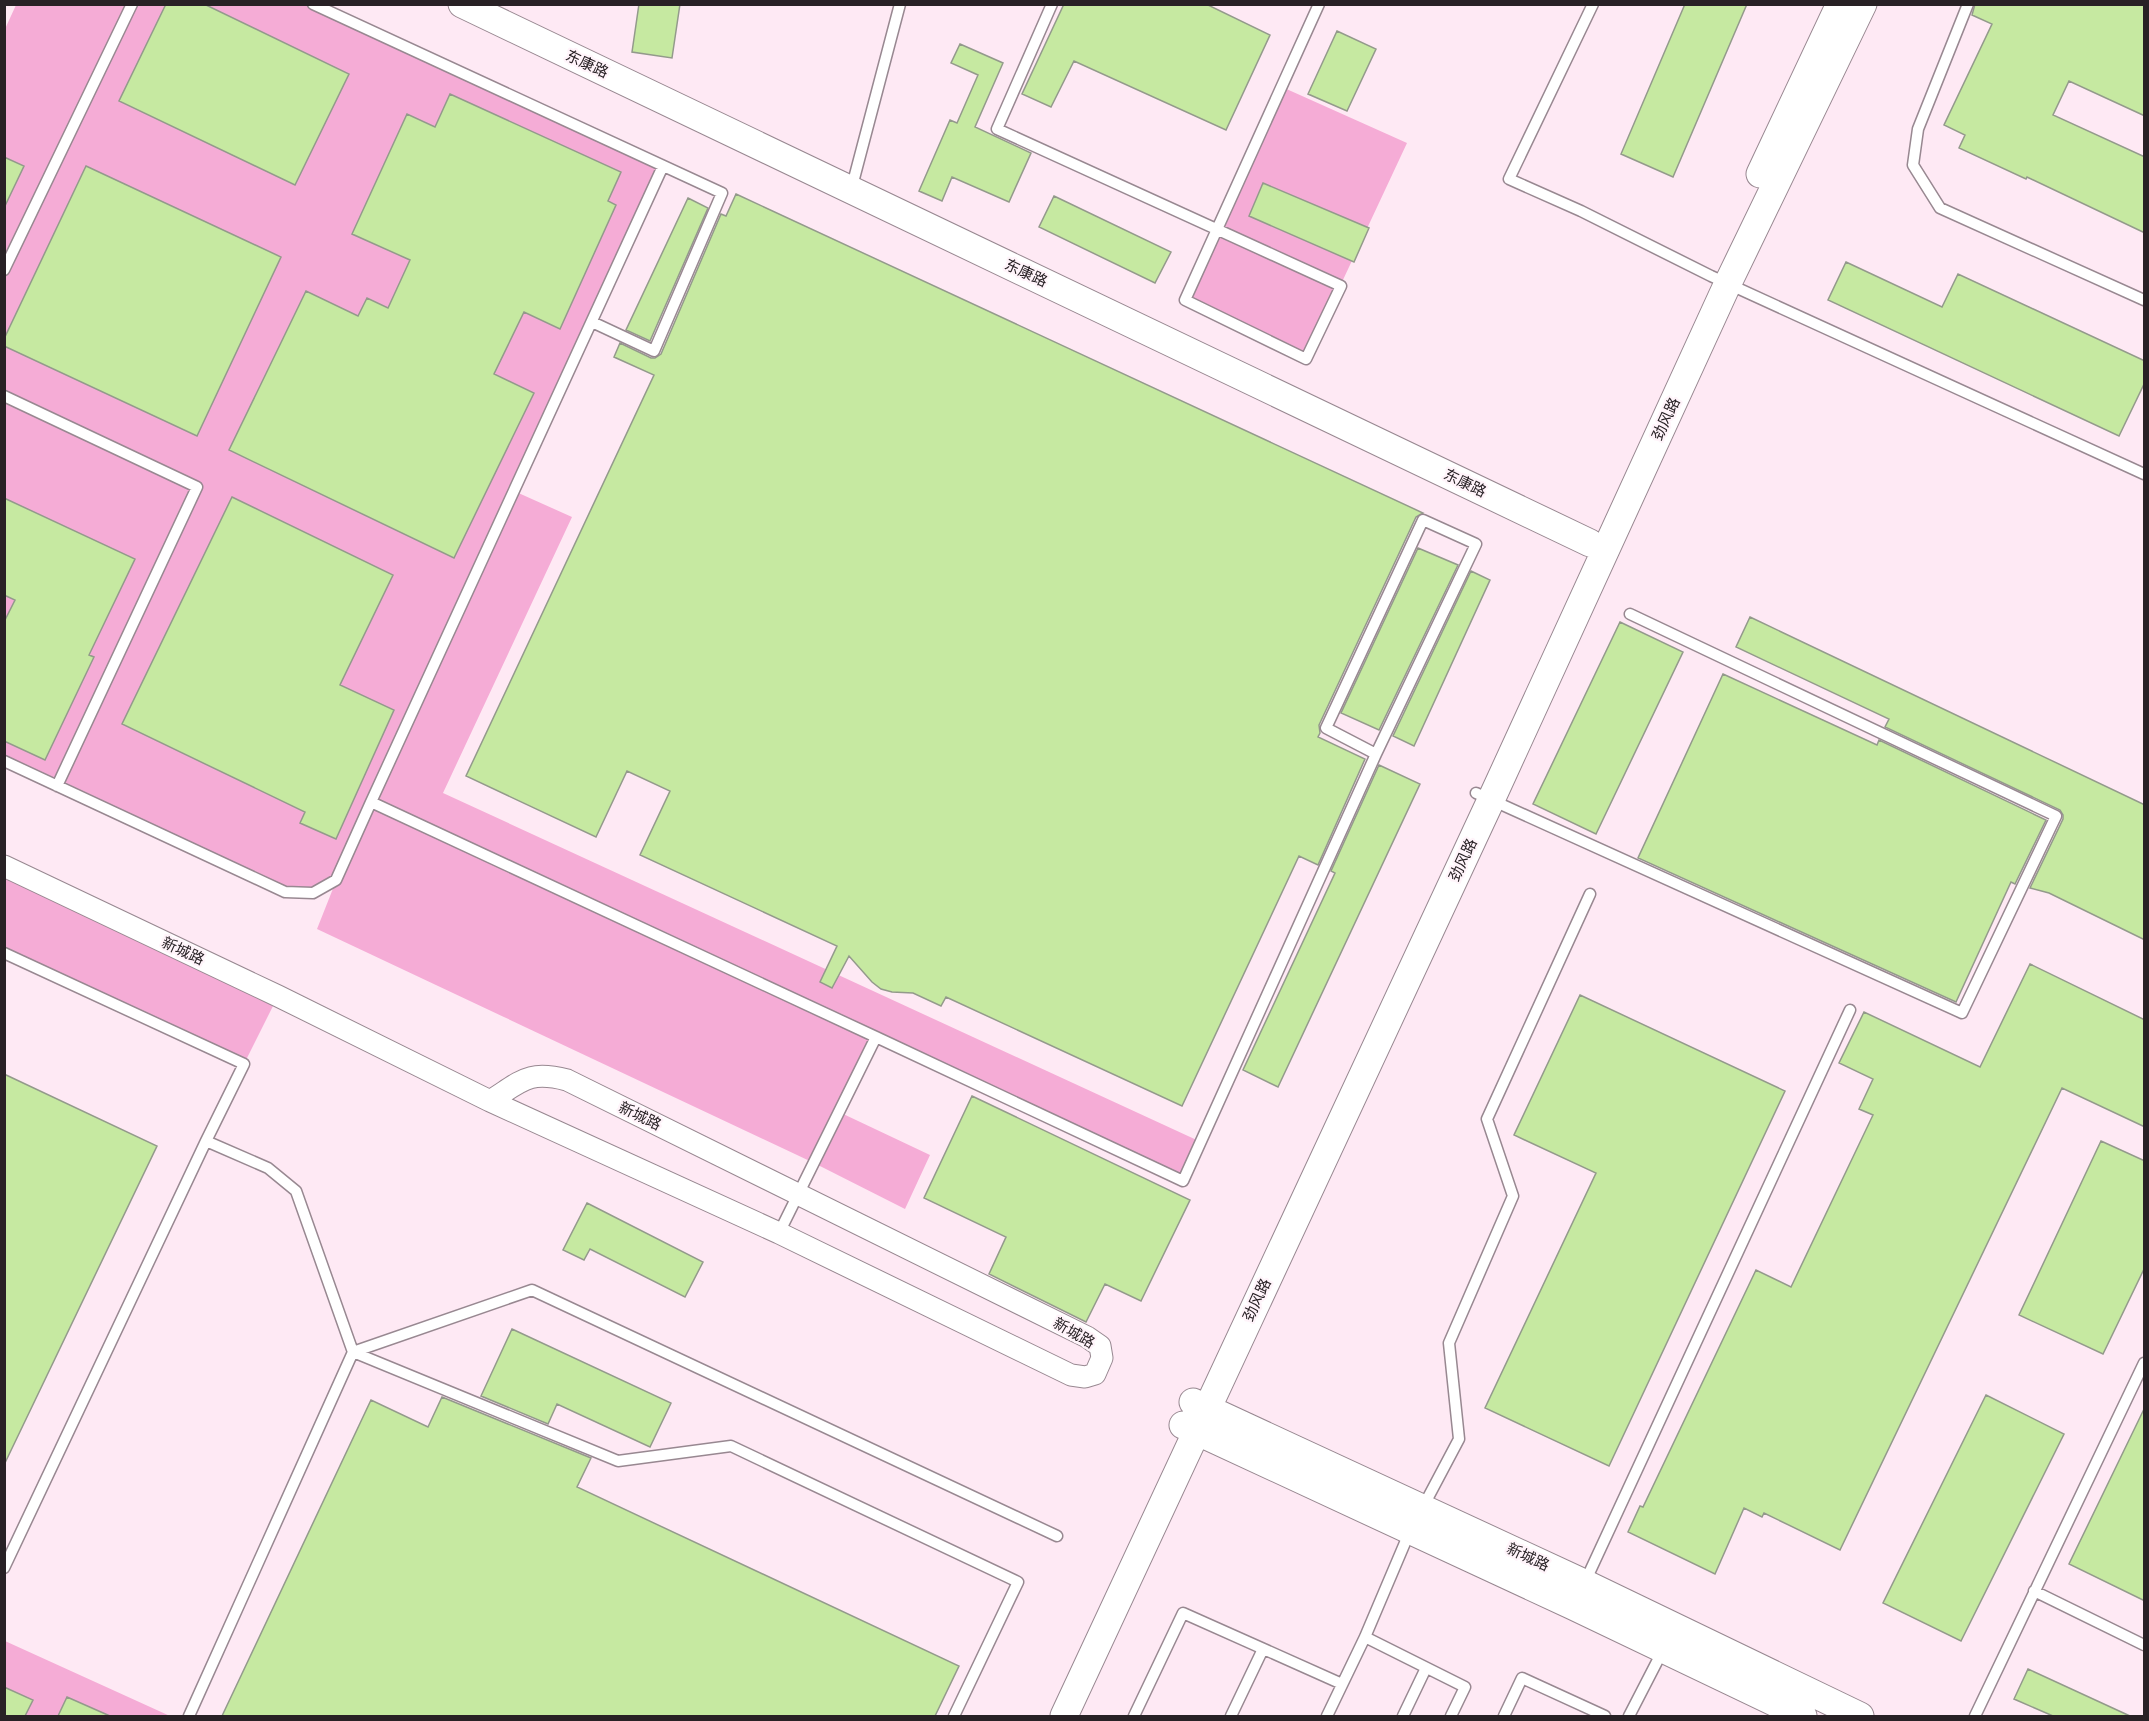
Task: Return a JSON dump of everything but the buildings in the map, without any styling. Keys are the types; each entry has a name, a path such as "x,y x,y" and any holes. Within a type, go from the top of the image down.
{"street":[{"name":"东康路","path":"462,4 1590,543"},
{"name":"劲风路","path":"1064,1716 1195,1417 1720,279 1840,4"},
{"name":"劲风路","path":"1483,797 1590,543 1720,279 1863,4"},
{"name":"新城路","path":"4,866 278,996 490,1101 779,1233 1071,1375 1085,1377 1095,1374 1102,1358 1100,1346 1087,1337 567,1080 548,1075 529,1077 490,1101"},
{"name":"劲风路","path":"1046,1716 1195,1417"},
{"name":"新城路","path":"1195,1417 1579,1595 1860,1716"},
{"name":"新城路","path":"1579,1595 1663,1650 1803,1716"}],"lane":[{"path":"4,270 132,4"},
{"path":"313,4 722,193 654,351 592,322"},
{"path":"851,190 900,4"},
{"path":"1053,4 997,129 1217,230 1341,286 1306,359 1185,300 1217,230 1315,6"},
{"path":"1593,4 1509,179 1581,211 1720,279 2145,474"},
{"path":"1968,4 1918,129 1913,165 1940,208 2145,300"},
{"path":"4,761 285,892 314,893 336,880 663,166"},
{"path":"4,396 197,487 57,786"},
{"path":"371,802 1183,1181 1376,754 1476,544 1423,520 1326,728 1376,754"},
{"path":"1483,797 1962,1013 2056,816 1630,614"},
{"path":"1327,1716 1365,1637 1416,1520 1459,1439 1449,1343 1513,1197 1487,1119 1590,894"},
{"path":"4,953 244,1064 4,1568"},
{"path":"1579,1595 1850,1010"},
{"path":"779,1233 876,1037"},
{"path":"189,1716 353,1352 296,1191 268,1168 206,1141"},
{"path":"353,1352 532,1290 1057,1536"},
{"path":"353,1352 618,1461 731,1446 1018,1582 954,1716"},
{"path":"1975,1716 2145,1363"},
{"path":"2034,1591 2145,1645"},
{"path":"1134,1716 1183,1613 1342,1684"},
{"path":"1365,1637 1465,1687 1451,1716"},
{"path":"1231,1716 1263,1649"},
{"path":"1629,1716 1663,1650"},
{"path":"1403,1716 1426,1668"},
{"path":"1504,1716 1522,1678 1605,1716"}],"shaded area":[{"path":"5,5 2144,5 2144,1716 5,1716"},
{"path":"16,5 313,5 663,166 514,491 572,517 443,793 1201,1142 1183,1181 876,1037 839,1112 930,1155 905,1209 814,1163 317,929 336,881 313,893 285,892 5,761 5,29"},
{"path":"1282,87 1407,143 1306,359 1185,300"},
{"path":"4,866 278,996 244,1064 5,953"},
{"path":"5,1641 170,1716 5,1716"}]}
